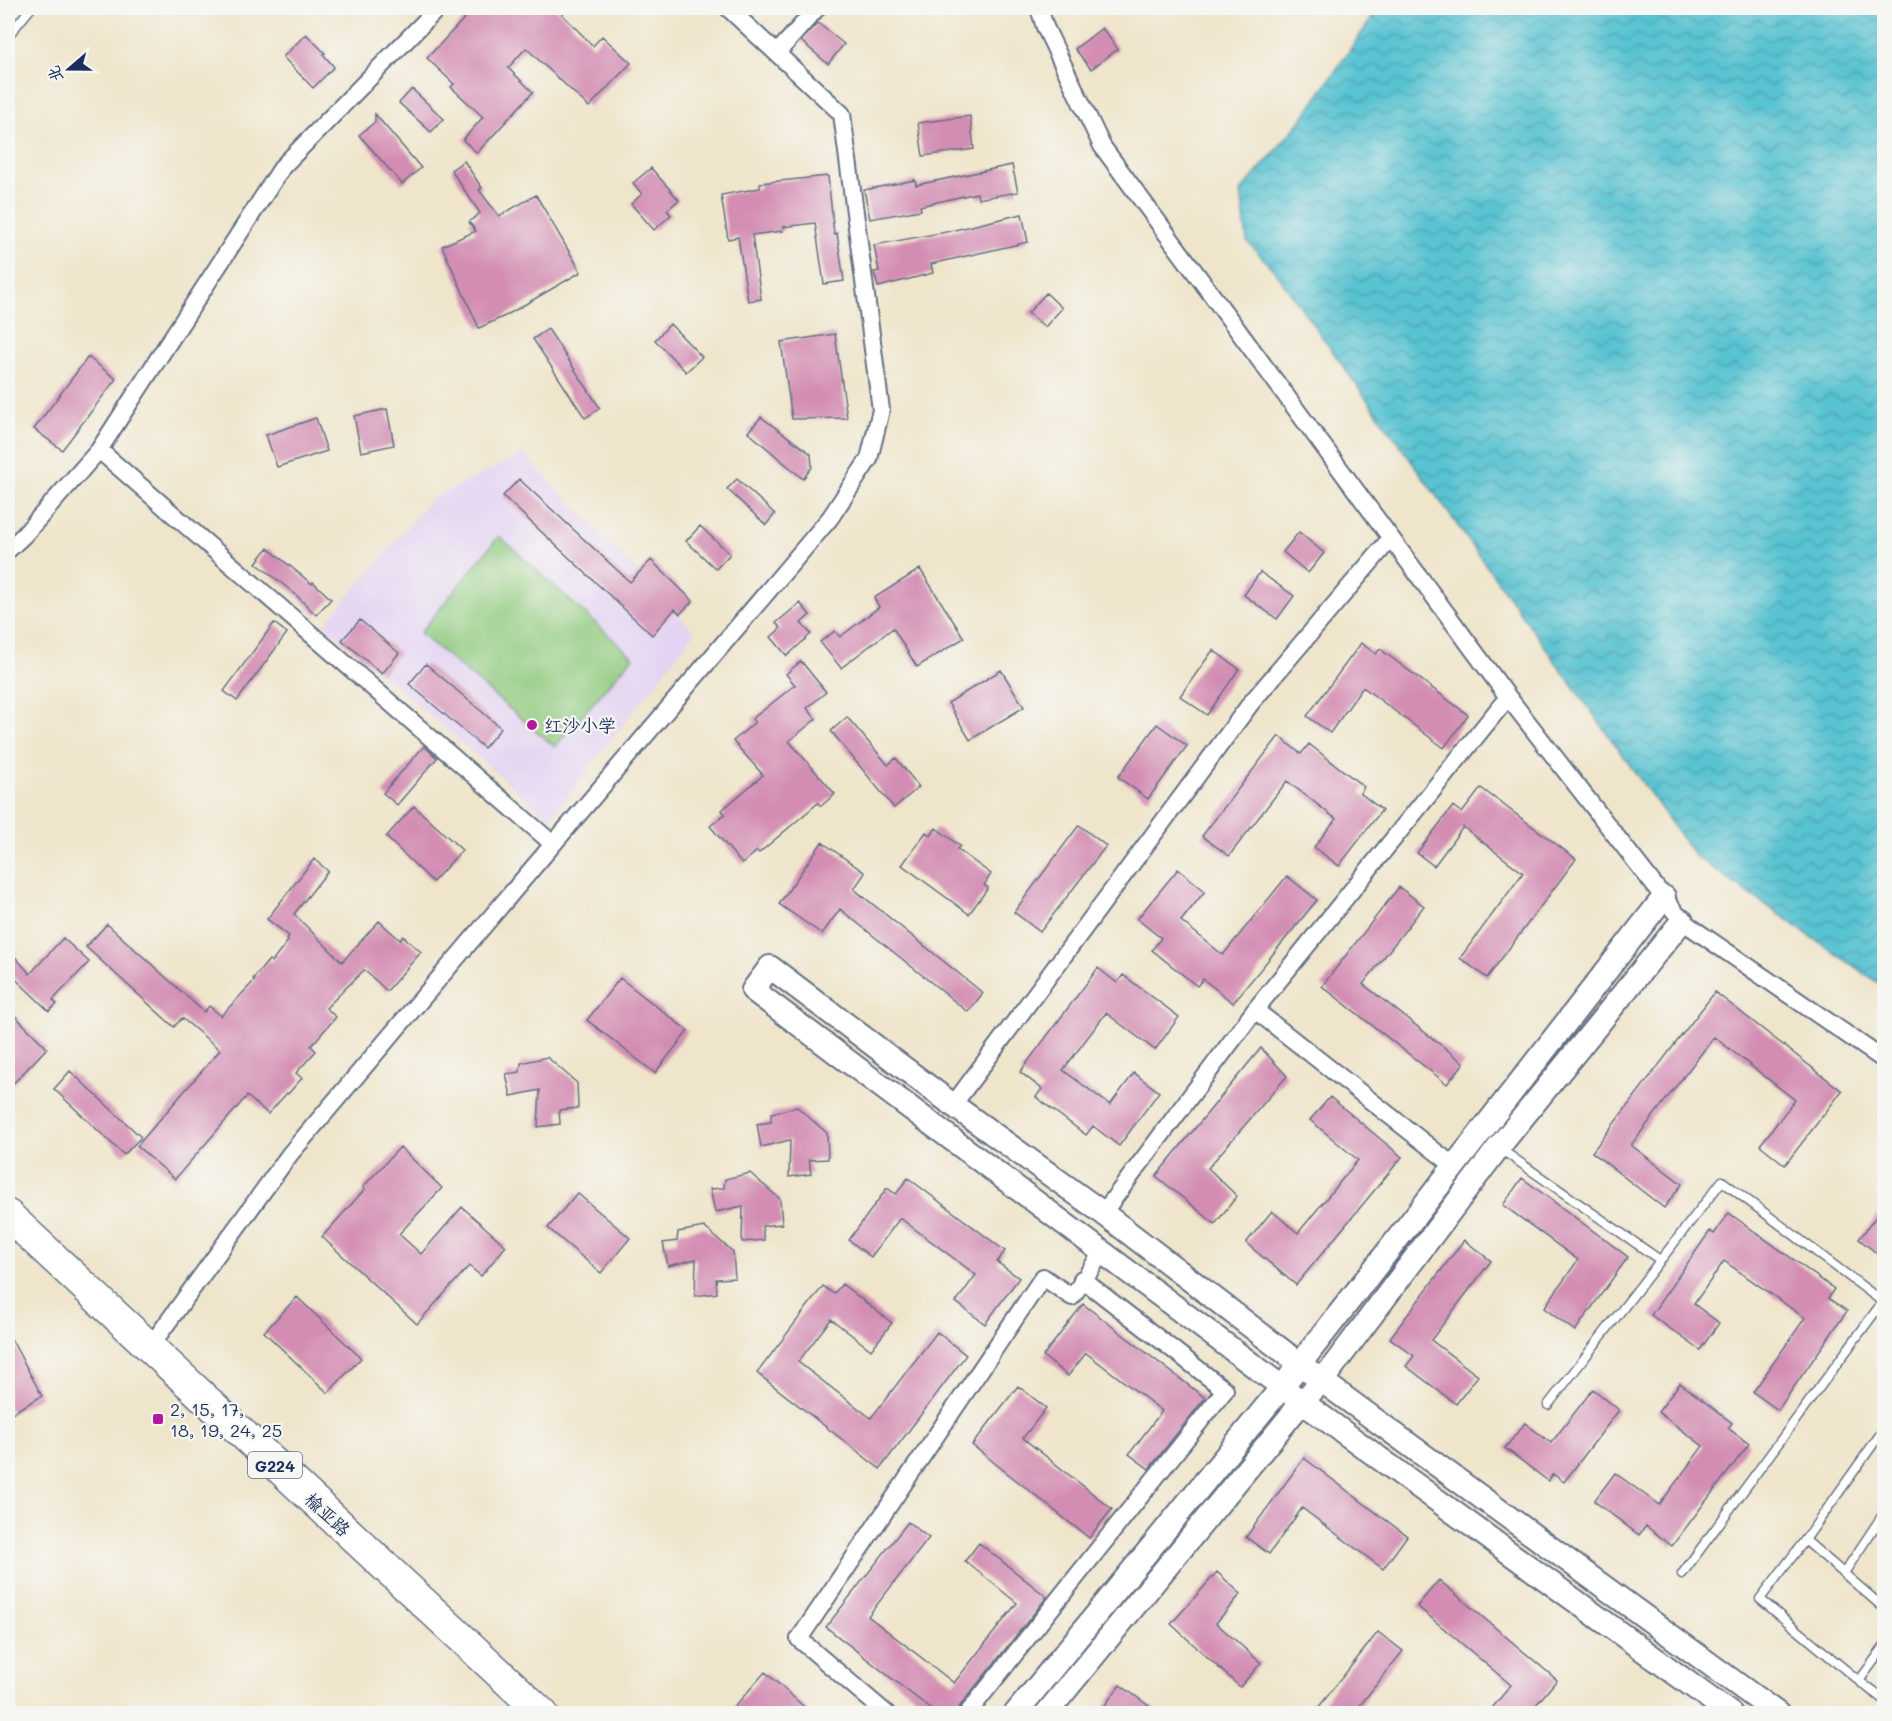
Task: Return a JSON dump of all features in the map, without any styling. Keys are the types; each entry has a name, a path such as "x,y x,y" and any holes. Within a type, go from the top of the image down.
{"highway":[{"name":"榆亚路","path":"8,1215 148,1348 543,1713"},
{"name":"榆亚路","path":"8,1239 514,1713"}],"street":[{"path":"8,550 99,450 283,166 438,8"},
{"path":"148,1348 290,1154 830,518 869,459 881,410 842,114 728,8"},
{"path":"777,53 817,8"},
{"path":"1039,8 1045,27 1102,146 1508,697 1682,921 1884,1060"},
{"path":"99,450 553,844"},
{"path":"953,1106 1238,720 1391,538"},
{"path":"1103,1213 1255,1010 1508,697"},
{"path":"1015,1713 1282,1387 1664,897"},
{"path":"1046,1713 1302,1402 1322,1381 1498,1148 1682,921"},
{"path":"1731,1713 1302,1402 753,990 770,967 953,1106 1103,1213 1322,1381 1778,1713"},
{"path":"1255,1010 1454,1166"},
{"path":"887,1713 799,1639 1043,1277 1072,1297 1103,1251"},
{"path":"967,1713 1225,1390 1082,1279"}],"lane":[{"path":"8,36 31,8"},
{"path":"1498,1148 1660,1260"},
{"path":"1548,1406 1722,1180 1884,1301 1682,1574"},
{"path":"1884,1429 1760,1599 1884,1700"},
{"path":"1844,1573 1884,1513"},
{"path":"1805,1540 1884,1608"},
{"path":"1859,1681 1884,1647"}],"shaded area":[{"name":"红沙小学","path":"523,454 695,632 550,819 324,625 431,499"}],"green space":[{"path":"499,536 633,657 555,747 420,633"}],"water":[{"path":"1379,8 1884,8 1884,987 1695,856 1274,270 1247,241 1241,191 1299,123"}],"building":[{"path":"474,8 556,8 593,46 602,36 631,63 589,107 526,48 508,68 533,92 477,153 463,140 483,117 451,87 454,84 427,58"},
{"path":"818,23 844,44 828,64 801,41"},
{"path":"1102,28 1118,49 1091,69 1075,49"},
{"path":"306,34 325,53 323,54 334,67 313,88 283,57"},
{"path":"412,89 444,119 431,132 399,103"},
{"path":"375,114 421,168 402,184 359,135 375,122"},
{"path":"970,116 974,149 923,156 918,123"},
{"path":"464,161 482,188 479,190 499,216 536,195 581,272 505,316 479,328 442,246 476,231 469,222 480,213 451,170"},
{"path":"1012,165 1018,192 978,199 977,193 920,206 921,210 870,219 864,190 915,180 916,185"},
{"path":"651,168 679,200 667,210 671,215 654,230 631,204 642,194 633,183"},
{"path":"828,176 834,234 837,233 844,281 824,284 815,223 783,227 783,231 752,235 761,299 748,301 738,237 728,239 721,195 760,188 760,183"},
{"path":"1022,214 1028,242 931,264 933,273 878,287 874,272 879,271 874,245 946,232"},
{"path":"1046,293 1062,308 1045,327 1028,313"},
{"path":"670,324 702,357 686,372 655,340"},
{"path":"548,329 600,408 585,418 533,339"},
{"path":"835,334 847,418 792,419 781,342"},
{"path":"88,357 116,379 62,450 34,429"},
{"path":"387,409 394,445 361,452 354,416"},
{"path":"761,417 811,454 812,467 803,479 748,432"},
{"path":"316,418 327,451 277,467 266,435"},
{"path":"519,479 630,582 651,560 693,601 680,614 675,609 652,635 503,496"},
{"path":"737,479 775,514 766,525 727,489"},
{"path":"700,526 730,554 716,569 686,541"},
{"path":"1299,532 1324,553 1308,573 1283,552"},
{"path":"268,548 312,584 313,582 331,599 316,615 295,594 256,563"},
{"path":"920,569 964,638 917,667 893,628 841,668 820,642 835,631 840,637 879,607 874,598"},
{"path":"1260,572 1294,596 1277,619 1244,595"},
{"path":"800,603 810,615 801,623 811,634 787,656 771,637 781,628 776,623"},
{"path":"360,620 399,653 382,674 342,640"},
{"path":"274,623 287,633 237,701 224,691"},
{"path":"1361,643 1376,654 1380,649 1468,715 1444,748 1363,687 1330,733 1307,716"},
{"path":"1213,650 1239,669 1207,715 1180,696"},
{"path":"801,661 826,692 807,708 816,719 789,741 835,794 821,806 818,803 759,853 757,851 742,864 710,826 725,814 722,810 763,775 733,741 755,722 752,719 795,685 786,674"},
{"path":"426,664 501,728 484,748 409,684"},
{"path":"1001,670 1024,707 970,740 948,703"},
{"path":"847,717 888,765 896,758 919,787 894,808 831,731"},
{"path":"1157,724 1187,746 1148,799 1118,777"},
{"path":"1279,736 1301,754 1309,744 1364,787 1360,793 1382,810 1339,866 1314,847 1336,819 1287,781 1229,856 1202,836"},
{"path":"424,746 437,758 397,805 383,793"},
{"path":"1481,788 1576,859 1487,978 1460,958 1523,873 1463,827 1434,866 1417,853 1453,806 1462,813"},
{"path":"414,806 462,850 433,882 386,837"},
{"path":"1079,825 1106,846 1040,932 1014,912"},
{"path":"936,828 960,846 957,849 991,874 984,885 988,888 969,914 902,865 926,832 931,836"},
{"path":"822,842 865,873 854,889 983,993 968,1012 840,909 822,934 779,904"},
{"path":"314,859 328,871 294,914 342,962 379,921 400,940 403,936 421,952 387,991 364,970 326,1008 336,1017 311,1046 316,1051 296,1073 302,1078 288,1094 268,1114 247,1096 175,1179 137,1146 220,1050 182,1018 174,1027 86,947 107,924 204,1012 209,1006 221,1016 255,980 253,979 269,960 272,962 288,941 289,936 267,919"},
{"path":"1178,869 1205,891 1181,921 1223,955 1287,876 1317,900 1233,1003 1203,979 1197,986 1152,950 1161,938 1137,919"},
{"path":"1399,887 1424,906 1363,984 1464,1063 1447,1084 1322,986"},
{"path":"63,938 89,962 53,1000 57,1004 49,1011 8,972 8,949 30,974"},
{"path":"1098,968 1117,983 1123,975 1179,1017 1155,1050 1106,1013 1063,1070 1110,1105 1134,1073 1159,1092 1119,1146 1093,1126 1086,1135 1036,1097 1042,1089 1020,1072"},
{"path":"620,978 688,1031 655,1073 587,1020"},
{"path":"1715,992 1842,1091 1785,1165 1760,1145 1795,1100 1714,1037 1631,1145 1682,1184 1664,1208 1592,1152"},
{"path":"8,1009 47,1048 8,1089"},
{"path":"1261,1048 1287,1076 1208,1168 1237,1196 1215,1224 1156,1176"},
{"path":"547,1057 577,1083 578,1108 559,1110 560,1124 538,1127 540,1090 511,1096 506,1074 520,1072 521,1063"},
{"path":"70,1071 141,1137 124,1155 54,1089"},
{"path":"1330,1097 1402,1157 1296,1285 1246,1243 1272,1211 1298,1233 1358,1160 1310,1120"},
{"path":"797,1107 827,1133 828,1159 809,1160 811,1174 789,1177 790,1140 761,1147 757,1124 771,1122 771,1113"},
{"path":"400,1147 442,1188 399,1234 421,1254 462,1207 506,1246 481,1276 469,1266 417,1324 322,1237"},
{"path":"750,1173 780,1199 782,1224 762,1226 764,1240 742,1242 743,1206 715,1212 710,1189 724,1188 725,1179"},
{"path":"908,1178 1005,1251 997,1262 1019,1278 985,1324 956,1302 976,1275 900,1218 871,1257 849,1240 887,1188 896,1194"},
{"path":"1522,1178 1628,1257 1575,1331 1544,1308 1578,1260 1503,1205"},
{"path":"577,1193 630,1238 601,1273 548,1228"},
{"path":"1884,1206 1884,1259 1859,1239"},
{"path":"1729,1213 1834,1289 1828,1298 1847,1311 1778,1410 1753,1392 1805,1318 1724,1261 1694,1304 1719,1323 1700,1350 1651,1315 1710,1231 1714,1234"},
{"path":"704,1227 733,1252 735,1278 716,1279 717,1293 695,1296 696,1259 668,1266 663,1243 677,1241 678,1232"},
{"path":"1464,1240 1491,1261 1431,1340 1478,1376 1456,1404 1406,1366 1414,1356 1390,1338"},
{"path":"842,1284 892,1323 871,1350 831,1319 798,1362 871,1418 937,1332 966,1355 880,1469 757,1373 823,1286 834,1294"},
{"path":"297,1297 361,1358 328,1393 264,1332"},
{"path":"1083,1304 1205,1398 1149,1469 1129,1454 1162,1411 1086,1353 1068,1376 1043,1356"},
{"path":"8,1333 42,1396 12,1413 8,1406"},
{"path":"1680,1383 1732,1423 1728,1428 1749,1444 1672,1546 1646,1526 1639,1535 1594,1501 1615,1473 1659,1505 1703,1446 1658,1412"},
{"path":"1018,1386 1046,1408 1023,1438 1112,1509 1089,1538 972,1445"},
{"path":"1593,1389 1619,1410 1564,1482 1553,1474 1548,1481 1505,1448 1525,1423 1551,1443"},
{"path":"1304,1458 1407,1536 1383,1569 1302,1508 1269,1554 1246,1537"},
{"path":"908,1522 929,1538 868,1616 954,1683 1017,1603 965,1561 979,1543 1047,1597 959,1707 957,1713 936,1713 826,1627"},
{"path":"1217,1572 1241,1594 1216,1623 1261,1663 1240,1687 1171,1624"},
{"path":"1439,1580 1557,1680 1529,1713 1488,1713 1511,1685 1417,1606"},
{"path":"1378,1632 1403,1651 1354,1713 1314,1713"},
{"path":"765,1672 811,1713 729,1713"},
{"path":"1120,1685 1159,1713 1099,1713"}],"place":[{"name":"红沙小学","path":"532,725"},
{"name":"2, 15, 17, 18, 19, 24, 25","path":"158,1419"}]}
